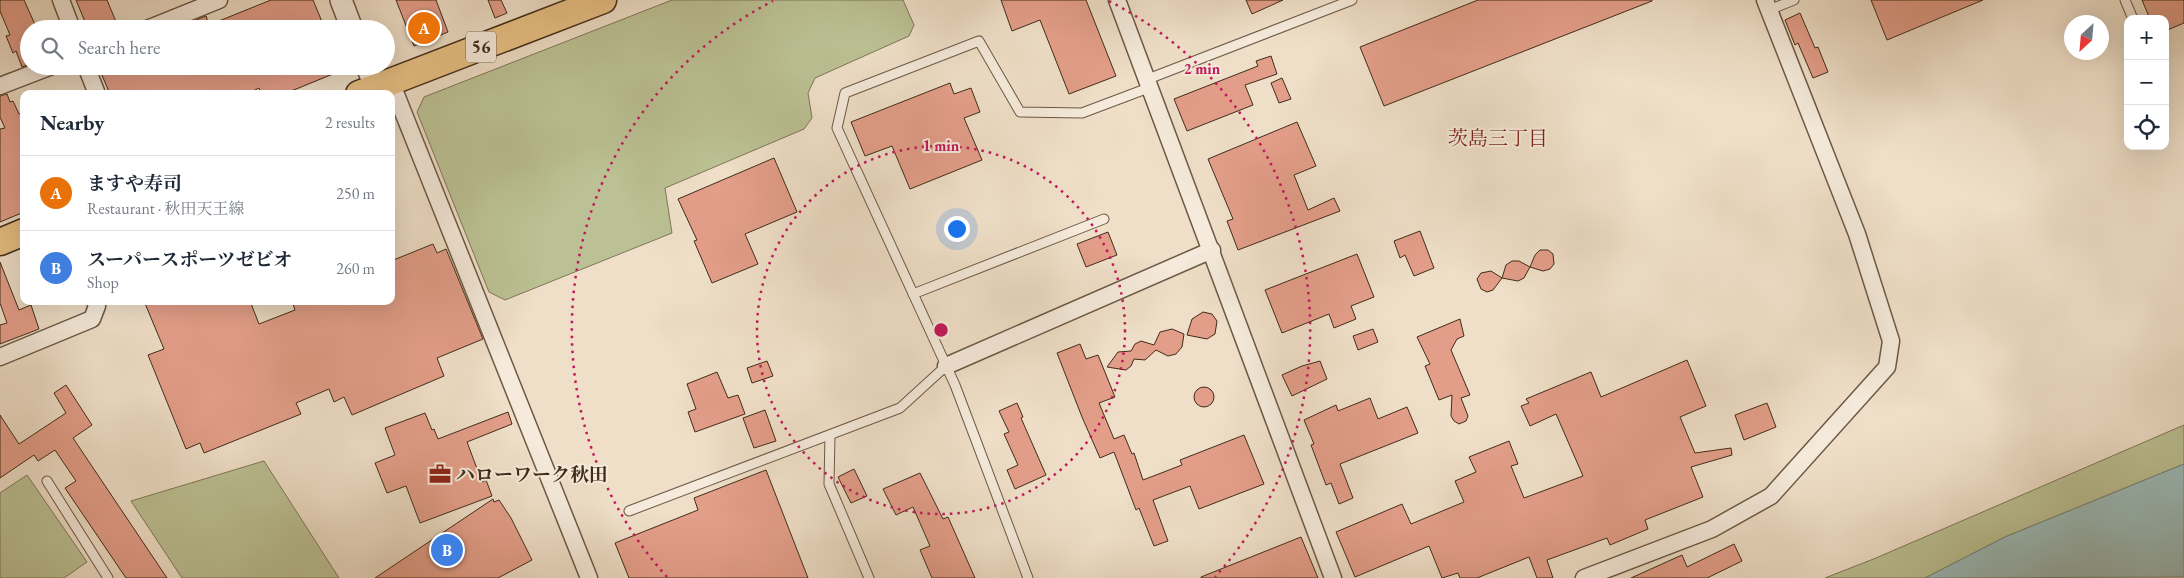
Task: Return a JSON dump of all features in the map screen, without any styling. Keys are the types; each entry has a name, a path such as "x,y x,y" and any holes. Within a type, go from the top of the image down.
{"main road":[{"name":"56","path":"395,74 603,0"},
{"name":"56","path":"373,82 393,75"},
{"path":"0,242 20,234"}],"street":[{"path":"61,0 69,20"},
{"path":"169,20 219,0"},
{"path":"341,0 349,20"},
{"path":"1117,0 1150,83 1333,578"},
{"path":"1584,578 1712,529 1771,496 1887,367 1891,341 1857,234 1767,5"},
{"path":"0,86 29,75"},
{"path":"90,75 95,90"},
{"path":"395,133 586,577"},
{"path":"946,366 1212,250"},
{"path":"0,357 92,319 97,305"}],"lane":[{"path":"1028,578 946,366 837,128 845,92 980,41 1020,112 1082,113 1352,0"},
{"path":"1767,5 1794,0"},
{"path":"2125,0 2131,15"},
{"path":"913,294 1104,220"},
{"path":"629,511 900,408 946,366"},
{"path":"830,435 829,484 869,578"},
{"path":"47,481 108,578"}],"green space":[{"path":"672,0 903,0 914,25 909,36 815,78 808,93 812,118 804,129 665,188 672,233 505,300 489,292 417,112 424,97"},
{"path":"2184,425 2184,464 2005,537 1925,578 1825,578 1876,558"},
{"path":"264,461 339,578 182,578 131,501"},
{"path":"27,475 87,562 64,578 0,578 0,493"}],"water":[{"path":"2184,464 2184,577 1925,578 2005,537"}],"building":[{"path":"0,0 24,0 33,20 20,20 20,62 16,51 13,53 6,36 10,35 0,11"},
{"path":"76,0 107,0 115,20 84,20"},
{"path":"271,0 313,0 321,20 221,20"},
{"path":"396,0 436,0 448,32 414,46"},
{"path":"488,0 501,0 507,13 495,18"},
{"path":"1001,0 1086,0 1116,76 1069,94 1040,20 1012,31"},
{"path":"1246,0 1283,0 1252,14"},
{"path":"1478,0 1652,1 1384,106 1360,47"},
{"path":"1871,0 1983,0 1887,40"},
{"path":"2142,0 2184,0 2184,23 2169,29 2169,15 2148,15"},
{"path":"1800,13 1815,48 1818,47 1828,72 1813,78 1798,43 1795,45 1785,20"},
{"path":"206,16 207,20 196,20"},
{"path":"1271,56 1277,74 1245,85 1253,105 1187,131 1174,99 1258,66 1256,61"},
{"path":"102,75 330,75 294,90 260,90 259,88 255,90 108,90"},
{"path":"1282,78 1291,99 1279,103 1271,83"},
{"path":"950,83 954,94 971,88 980,112 964,118 982,160 910,189 892,146 865,156 851,122"},
{"path":"7,94 10,102 13,101 20,114 20,214 0,222 0,129 5,128 0,117 0,96"},
{"path":"1297,122 1316,166 1294,175 1308,210 1334,198 1340,211 1238,250 1227,221 1233,219 1208,159"},
{"path":"774,158 797,212 745,234 758,264 712,283 694,241 697,240 678,199"},
{"path":"1420,231 1434,268 1414,276 1405,255 1400,258 1394,241"},
{"path":"1108,232 1117,255 1086,267 1077,244"},
{"path":"433,244 437,253 446,249 483,339 437,358 444,376 352,415 344,397 334,402 329,389 296,403 301,414 204,453 200,443 186,449 148,355 164,349 146,305 252,305 259,324 295,310 293,305 395,305 395,259"},
{"path":"1540,250 1548,250 1553,254 1554,264 1550,269 1543,271 1530,267 1535,255"},
{"path":"1357,254 1374,297 1351,306 1356,319 1334,328 1329,314 1282,333 1265,290"},
{"path":"1512,261 1519,261 1530,267 1524,278 1518,281 1502,278 1506,265"},
{"path":"0,262 19,310 31,305 39,329 0,344 0,325 7,323 0,303"},
{"path":"1491,271 1502,278 1493,290 1487,292 1481,289 1477,279 1481,273"},
{"path":"1203,312 1212,314 1217,321 1215,334 1207,339 1187,335 1192,319"},
{"path":"1460,319 1464,336 1457,339 1451,350 1470,395 1461,398 1468,416 1466,421 1459,424 1451,416 1452,395 1439,400 1425,366 1430,364 1417,337"},
{"path":"1172,329 1184,334 1182,347 1176,354 1168,356 1156,350 1145,360 1134,359 1131,366 1126,370 1107,367 1118,352 1131,351 1135,344 1141,341 1154,345 1160,332"},
{"path":"1373,329 1378,342 1358,350 1353,336"},
{"path":"1080,344 1086,359 1098,355 1115,397 1099,403 1114,439 1124,435 1132,454 1134,453 1143,480 1182,465 1180,460 1244,435 1264,484 1199,509 1190,486 1153,500 1168,541 1154,546 1139,508 1136,510 1114,452 1100,458 1057,353"},
{"path":"1687,360 1706,406 1680,417 1695,453 1731,448 1732,455 1691,467 1703,497 1645,520 1648,529 1610,545 1607,538 1547,560 1553,578 1537,578 1529,557 1477,578 1460,578 1458,573 1442,578 1429,546 1355,577 1336,532 1402,504 1411,524 1464,502 1455,481 1476,472 1469,457 1509,441 1518,464 1511,466 1524,498 1583,476 1556,414 1530,426 1521,406 1529,403 1526,399 1591,372 1601,397"},
{"path":"767,361 773,376 752,383 747,368"},
{"path":"1320,361 1327,379 1292,396 1282,375 1302,366"},
{"path":"717,372 728,398 738,395 745,414 695,432 688,412 696,409 687,384"},
{"path":"66,385 92,425 73,438 167,578 126,578 65,488 76,481 55,450 38,461 34,455 0,478 0,415 19,444 66,413 54,393"},
{"path":"1204,387 1211,390 1214,397 1211,404 1204,407 1197,404 1194,397 1197,390"},
{"path":"1370,398 1378,419 1407,407 1418,433 1340,464 1353,498 1339,504 1331,483 1326,485 1311,445 1314,444 1304,420 1336,405 1338,411"},
{"path":"1017,403 1023,417 1021,418 1046,475 1015,489 1007,470 1018,465 1004,434 1009,432 999,411"},
{"path":"1767,403 1776,427 1744,440 1735,415"},
{"path":"765,410 776,441 754,448 743,418"},
{"name":"ハローワーク秋田","path":"508,412 512,424 467,442 482,482 486,480 492,496 420,523 406,486 387,493 375,463 395,455 385,428 425,413 438,439"},
{"path":"854,469 867,496 851,503 838,477"},
{"path":"766,470 808,578 629,578 615,543 698,510 694,498"},
{"path":"920,473 943,519 948,517 975,578 932,578 920,550 930,546 913,507 896,515 883,489"},
{"path":"493,499 494,502 499,500 511,518 532,560 498,578 375,578"},
{"path":"1301,537 1318,578 1201,578 1201,577"},
{"path":"1734,544 1742,561 1707,578 1631,578 1682,555 1687,567"}],"place":[{"name":"ますや寿司","path":"424,28"},
{"name":"ハローワーク秋田","path":"440,474"},
{"name":"スーパースポーツゼビオ","path":"447,550"}],"district":[{"name":"茨島三丁目","path":"1498,138"}]}
